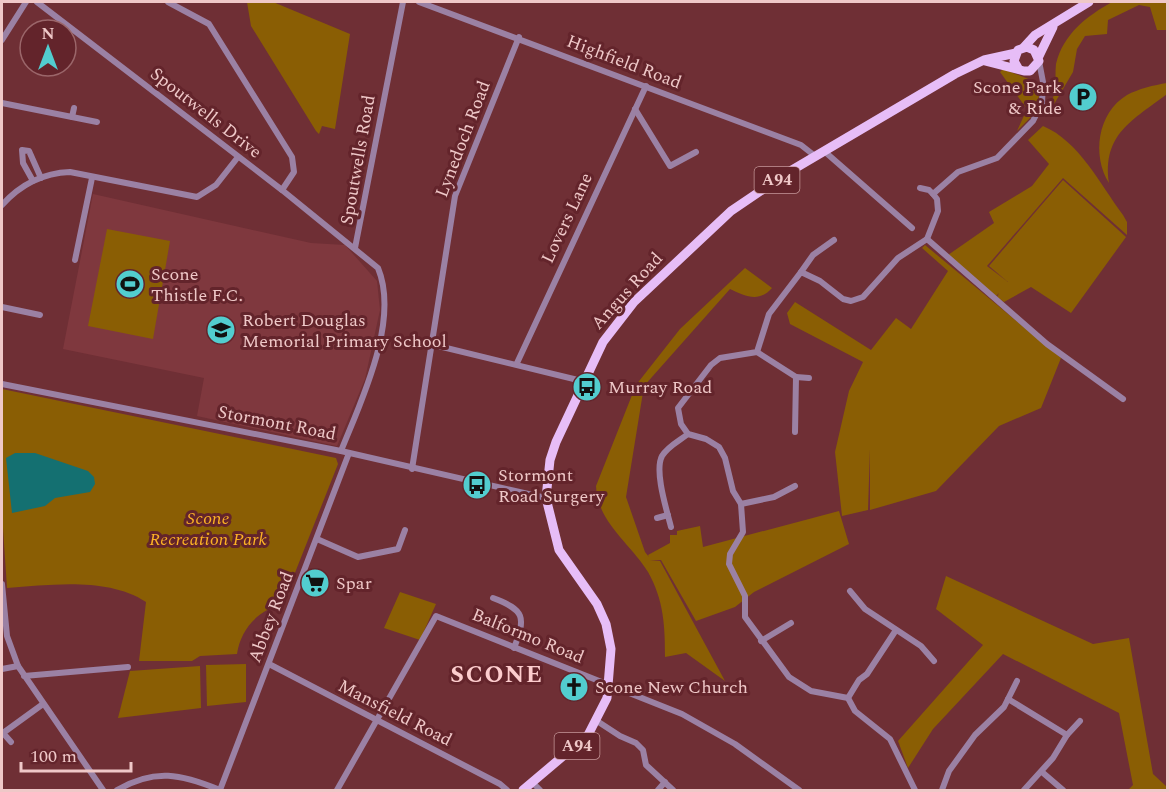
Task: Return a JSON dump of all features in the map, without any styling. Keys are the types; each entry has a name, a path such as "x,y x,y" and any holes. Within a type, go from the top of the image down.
{"main road":[{"name":"A94","path":"1020,50 1035,35 1089,2"},
{"name":"A94","path":"1023,70 1036,67 1048,33 1058,20"},
{"path":"1023,70 1014,61 1020,50 1031,48 1039,58"},
{"name":"Angus Road","path":"609,684 611,649 604,618 597,604 559,550 550,524 546,498 550,460 556,442 582,381 603,342 619,319 684,252 748,198 954,74 984,60 1020,50"},
{"path":"984,60 1023,70"},
{"name":"A94","path":"523,790 582,742 597,721 607,698 609,684"}],"street":[{"path":"2,40 26,2"},
{"name":"Spoutwells Drive","path":"37,2 355,248"},
{"path":"168,2 209,24 292,157 294,172 282,190"},
{"name":"Spoutwells Road","path":"341,451 369,381 385,300 384,282 378,268 355,248 403,2"},
{"name":"Highfield Road","path":"419,2 519,37 801,145 815,156"},
{"name":"Lynedoch Road","path":"412,469 454,196 519,37"},
{"path":"933,194 958,172 1002,155 1037,114 1042,103 1043,88 1039,58"},
{"path":"1023,70 1037,79 1043,88"},
{"name":"Lovers Lane","path":"518,363 646,86"},
{"path":"2,103 97,122"},
{"path":"72,117 74,108"},
{"path":"635,109 670,166 696,152"},
{"path":"33,181 23,163 22,150 29,152 40,178"},
{"path":"824,151 912,228"},
{"path":"2,206 33,181 70,172 197,197 216,185 238,157"},
{"path":"75,260 92,178"},
{"path":"801,272 820,281 835,295 851,301 869,293 898,258 927,239 939,211 937,199 933,194 929,190 920,188"},
{"path":"927,239 1047,344 1123,399"},
{"path":"757,352 768,314 789,292 813,255 834,240"},
{"path":"2,307 40,315"},
{"path":"430,344 518,363 582,381"},
{"path":"809,378 796,377 757,352 720,358 711,365 678,408 681,424 688,434 706,439 719,447 725,458 733,492 741,504 743,532 730,554 729,564 745,596 745,617 789,677 811,690 848,698 855,711 890,739 915,790"},
{"path":"795,432 796,377"},
{"name":"Stormont Road","path":"2,384 341,451 546,498"},
{"path":"671,527 659,468 661,458 669,448 688,434"},
{"name":"Abbey Road","path":"220,790 349,453"},
{"path":"741,504 774,497 795,486"},
{"path":"657,518 669,515"},
{"path":"316,539 358,557 398,549 405,530"},
{"path":"2,584 7,636 18,666 103,790"},
{"path":"850,591 865,609 921,646 934,661"},
{"path":"493,598 515,607 521,616 521,630 514,648"},
{"name":"Balformo Road","path":"376,721 436,616 682,714 735,744 799,790"},
{"path":"761,641 791,623"},
{"path":"848,698 896,630"},
{"name":"Mansfield Road","path":"269,664 500,784 507,790"},
{"path":"2,669 18,666"},
{"path":"24,676 129,667"},
{"path":"942,790 949,771 967,745 1008,699 1017,681"},
{"path":"1008,699 1067,735"},
{"path":"10,742 3,733 43,704"},
{"path":"338,790 376,721"},
{"path":"597,721 636,743 643,750 646,765 673,790"},
{"path":"1024,790 1042,772 1067,735 1080,721"},
{"path":"1042,772 1063,790"},
{"path":"117,790 142,778 168,775 197,780 220,790"},
{"path":"657,790 665,782"},
{"path":"533,783 540,790"}],"shaded area":[{"name":"Robert Douglas Memorial Primary School","path":"93,194 311,243 345,245 377,281 380,310 365,379 337,446 197,416 204,378 63,349"}],"green space":[{"path":"247,2 273,2 350,34 335,129 322,126 319,134 316,131 251,26"},
{"path":"1112,2 1167,2 1167,30 1157,30 1150,7 1139,5 1108,20 1107,34 1085,36 1077,49 1073,72 1050,111 1055,91 1056,64 1064,44 1085,20"},
{"path":"1003,69 1031,80 1039,96 1033,115 1017,131 1027,109 1000,72"},
{"path":"1167,83 1167,94 1132,121 1115,140 1108,166 1109,183 1100,160 1099,148 1100,136 1109,113 1127,95"},
{"path":"1043,126 1067,142 1088,164 1127,222 1127,235 1063,178 987,266 1008,282 989,266 1063,180 1126,237 1071,313 1031,287 1004,302 997,297 999,293 996,296 948,255 994,223 989,212 1032,186 1049,164 1028,140"},
{"name":"Scone Thistle F.C.","path":"107,229 170,241 153,339 88,326"},
{"path":"925,245 1061,358 1041,408 999,426 936,491 870,510 870,449 868,510 842,516 835,452 849,391 863,362 790,324 787,313 795,302 871,350 896,318 911,329 948,271 922,248"},
{"path":"745,268 772,288 757,297 746,296 730,289 644,386 626,497 645,552 649,557 648,555 670,543 670,535 677,535 677,531 700,526 703,547 839,511 849,544 754,592 735,607 696,621 661,560 650,560 660,561 725,681 686,653 665,657 662,614 653,582 641,562 608,522 598,499 596,486 636,385 680,329"},
{"name":"Scone Recreation Park","path":"2,389 336,458 338,464 283,603 274,606 252,622 242,636 237,654 200,656 192,661 139,661 146,602 114,589 79,584 7,588 2,513"},
{"path":"946,576 1093,644 1129,638 1153,774 1167,787 1167,790 1128,790 1133,785 1119,713 1003,654 933,729 908,768 898,741 983,645 936,609"},
{"path":"400,592 436,604 420,640 384,628"},
{"path":"246,664 246,702 207,706 206,665"},
{"path":"200,666 201,708 118,718 130,671"}],"water":[{"path":"15,453 35,453 88,471 94,477 95,484 90,492 55,498 45,506 12,513 6,458"}],"place":[{"name":"Scone Park & Ride","path":"1083,97"},
{"name":"Scone Thistle F.C.","path":"130,284"},
{"name":"Robert Douglas Memorial Primary School","path":"221,330"},
{"name":"Murray Road","path":"587,387"},
{"name":"Stormont Road Surgery","path":"477,485"},
{"name":"Spar","path":"315,583"},
{"name":"Scone New Church","path":"574,687"}],"district":[{"name":"SCONE","path":"497,675"}]}
